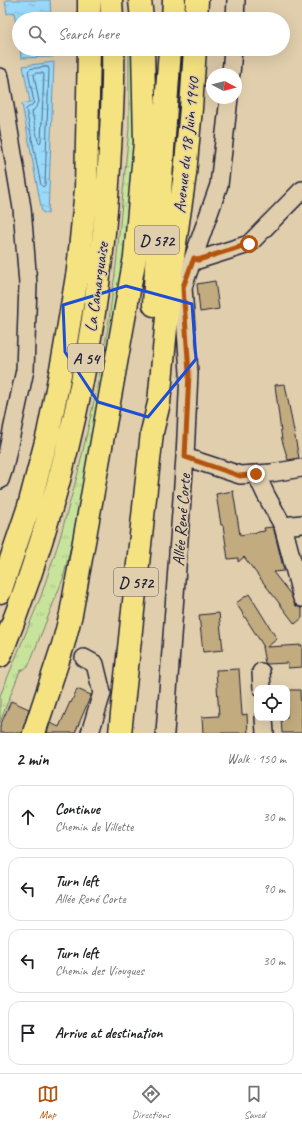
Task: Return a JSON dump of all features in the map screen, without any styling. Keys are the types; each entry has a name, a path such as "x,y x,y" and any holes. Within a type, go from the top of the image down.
{"main road":[{"path":"89,0 89,12"},
{"path":"111,0 112,12"},
{"path":"140,0 141,12"},
{"path":"173,12 174,0"},
{"path":"196,12 197,0"},
{"name":"La Camarguaise","path":"0,592 28,506 48,434 64,354 78,270 86,189 89,56"},
{"name":"La Camarguaise","path":"0,656 18,612 48,517 70,440 85,365 100,272 108,186 114,76 113,56"},
{"path":"34,733 72,614 135,257 145,142 143,56"},
{"name":"Avenue du 18 Juin 1940","path":"152,432 150,383 160,193 170,56"},
{"name":"Avenue du 18 Juin 1940","path":"120,733 152,432 159,403 172,264 185,174 195,56"}],"street":[{"path":"235,12 236,0"},
{"path":"231,68 232,56"},
{"path":"0,77 22,208 28,284 25,370 4,468 0,480"},
{"name":"Allée René Corte","path":"165,733 185,457 189,373 183,287 219,185 228,104"},
{"path":"194,258 198,260 249,244 302,190"},
{"path":"185,457 240,476 302,468"},
{"path":"256,474 283,526 302,598"},
{"path":"283,526 302,524"},
{"path":"84,658 95,664 102,693 90,733"},
{"path":"264,721 265,733"}],"highlighted area":[{"path":"126,286 192,304 196,359 148,417 98,402 65,352 63,305"}],"green space":[{"path":"129,56 136,56 135,181 105,401 63,579 28,667 20,671 0,722 0,696 41,596 59,541 78,473 96,392 108,327 116,266 129,129"},
{"path":"179,56 185,56 168,253"}],"water":[{"path":"5,0 50,0 51,12 12,12 7,14"},
{"path":"21,56 53,57 21,58"},
{"path":"54,62 48,214 42,212 22,104 30,102 23,66"}],"building":[{"path":"215,281 219,309 200,312 197,284"},
{"path":"285,384 299,458 288,460 282,440 275,385"},
{"path":"233,491 240,535 265,531 264,528 272,527 274,530 284,571 273,572 291,595 295,605 302,609 302,618 295,624 244,557 238,562 238,558 228,559 223,525 221,525 216,494"},
{"path":"249,594 277,639 267,647 302,645 302,667 288,668 288,663 265,663 262,647 264,647 236,603"},
{"path":"219,613 223,650 203,652 199,615"},
{"path":"239,669 242,715 247,714 248,733 203,733 202,717 219,716 216,670"},
{"path":"77,689 91,695 75,733 47,733 50,723 59,727"},
{"path":"290,690 300,690 302,733 282,733 281,721 290,721"},
{"path":"11,701 29,709 22,733 0,733 0,726"}],"route":[{"path":"249,244 198,260 194,258 183,287 189,373 185,457 240,476 256,474"}]}
